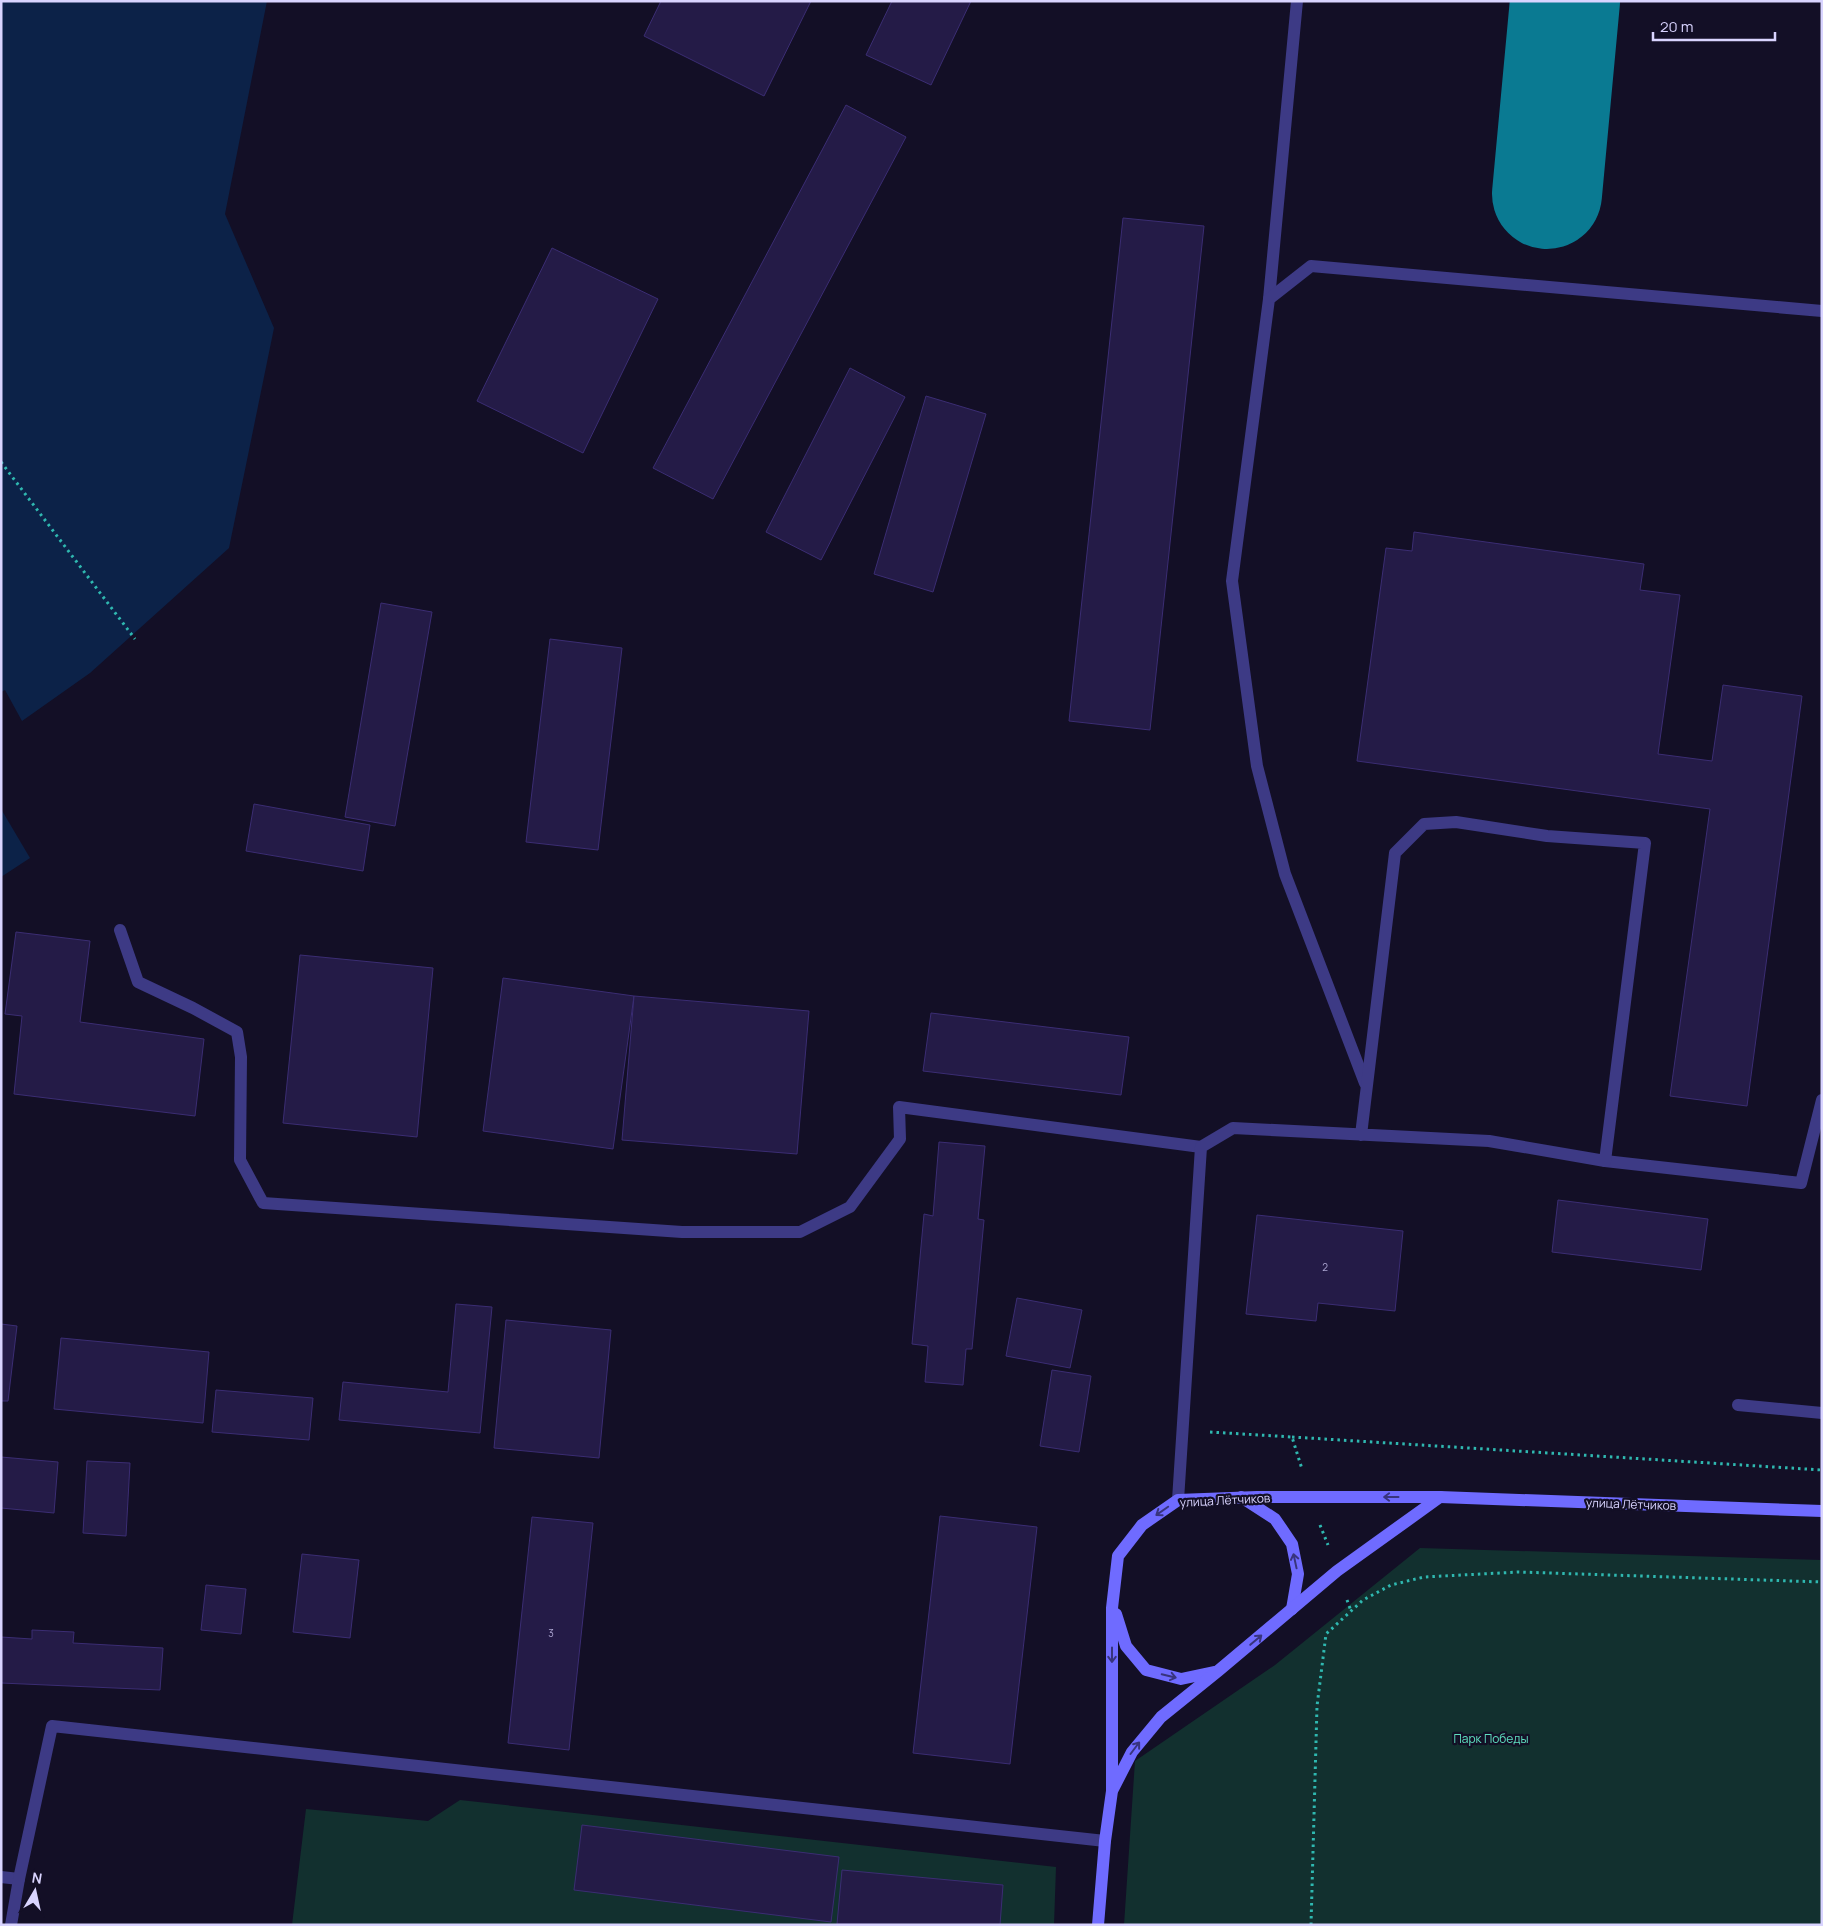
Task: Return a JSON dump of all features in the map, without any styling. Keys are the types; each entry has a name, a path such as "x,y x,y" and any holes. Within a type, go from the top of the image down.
{"main road":[{"name":"улица Лётчиков","path":"1098,1925 1105,1841 1112,1791 1113,1602 1118,1556 1142,1525 1178,1500 1240,1497 1440,1497 1822,1511"},
{"path":"1240,1497 1275,1519 1292,1544 1298,1574 1292,1609"},
{"name":"улица Лётчиков","path":"1112,1791 1132,1752 1162,1716 1337,1571 1440,1497"},
{"path":"1113,1602 1126,1646 1146,1670 1181,1679 1218,1671"}],"lane":[{"path":"1297,1 1269,299 1232,581 1257,766 1284,874 1366,1085"},
{"path":"1269,299 1311,266 1822,311"},
{"path":"1360,1134 1395,852 1424,824 1456,822 1547,836 1644,843 1605,1161"},
{"path":"120,930 138,982 193,1008 237,1032 241,1056 240,1160 263,1203 682,1232 800,1232 850,1207 900,1139 899,1107 1201,1147 1234,1128 1490,1141 1605,1161 1801,1183 1822,1100"},
{"path":"1178,1500 1201,1147"},
{"path":"1738,1405 1822,1413"},
{"path":"11,1925 52,1726 1105,1841"},
{"path":"1,1877 19,1879"}],"path":[{"path":"1,462 135,639"},
{"path":"1292,1437 1822,1470"},
{"path":"1311,1925 1317,1706 1326,1634 1363,1600 1391,1585 1424,1578 1519,1572 1822,1582"}],"green space":[{"name":"Парк Победы","path":"1420,1548 1822,1560 1822,1925 1124,1925 1135,1761 1275,1665"},
{"path":"460,1800 1056,1867 1054,1925 292,1925 306,1809 428,1821"}],"water":[{"path":"1,1 267,1 225,214 274,328 229,548 90,673 22,721 5,690 1,692"},
{"path":"1,809 30,858 1,877"}],"building":[{"path":"661,1 811,1 764,96 644,36"},
{"path":"892,1 971,1 931,85 866,55"},
{"path":"846,105 906,137 713,499 653,468"},
{"path":"1123,218 1204,226 1150,730 1069,721"},
{"path":"552,248 658,299 583,453 477,401"},
{"path":"850,368 905,397 821,560 766,532"},
{"path":"926,396 986,414 933,592 874,574"},
{"path":"1414,532 1644,564 1640,590 1680,595 1658,754 1712,761 1723,685 1802,696 1747,1106 1670,1096 1710,809 1357,761 1386,548 1412,551"},
{"path":"381,603 432,612 395,826 345,817"},
{"path":"550,639 622,648 598,850 526,842"},
{"path":"254,804 370,825 363,871 246,851"},
{"path":"16,932 90,941 80,1022 204,1039 195,1116 14,1094 22,1016 5,1014"},
{"path":"300,955 433,968 417,1137 283,1123"},
{"path":"503,978 634,996 613,1149 483,1131"},
{"path":"634,996 809,1011 797,1154 622,1140"},
{"path":"931,1013 1129,1037 1121,1095 923,1071"},
{"path":"939,1142 985,1146 978,1219 984,1220 972,1349 966,1349 963,1385 925,1382 928,1346 912,1344 924,1214 933,1216"},
{"path":"1558,1200 1708,1219 1701,1270 1552,1252"},
{"path":"1257,1215 1403,1231 1395,1311 1318,1303 1316,1321 1246,1314"},
{"path":"1017,1298 1082,1310 1070,1368 1006,1356"},
{"path":"456,1304 492,1307 480,1433 339,1420 343,1382 448,1392"},
{"path":"506,1320 611,1330 599,1458 494,1448"},
{"path":"1,1324 17,1326 8,1401 1,1401"},
{"path":"61,1338 209,1352 203,1423 54,1409"},
{"path":"1052,1370 1091,1376 1079,1452 1040,1446"},
{"path":"216,1390 313,1398 309,1440 212,1432"},
{"path":"1,1457 58,1462 54,1513 1,1508"},
{"path":"87,1461 130,1463 126,1536 83,1533"},
{"path":"940,1516 1037,1527 1010,1764 913,1753"},
{"path":"532,1517 593,1523 569,1750 508,1743"},
{"path":"302,1554 359,1560 350,1638 293,1632"},
{"path":"206,1585 246,1589 241,1634 201,1630"},
{"path":"32,1630 74,1632 73,1643 163,1648 160,1690 1,1683 1,1637 32,1639"},
{"path":"582,1825 839,1857 831,1922 574,1890"},
{"path":"842,1870 1003,1885 1000,1925 837,1924"}],"taxiway":[{"path":"1547,194 1565,1"}]}
